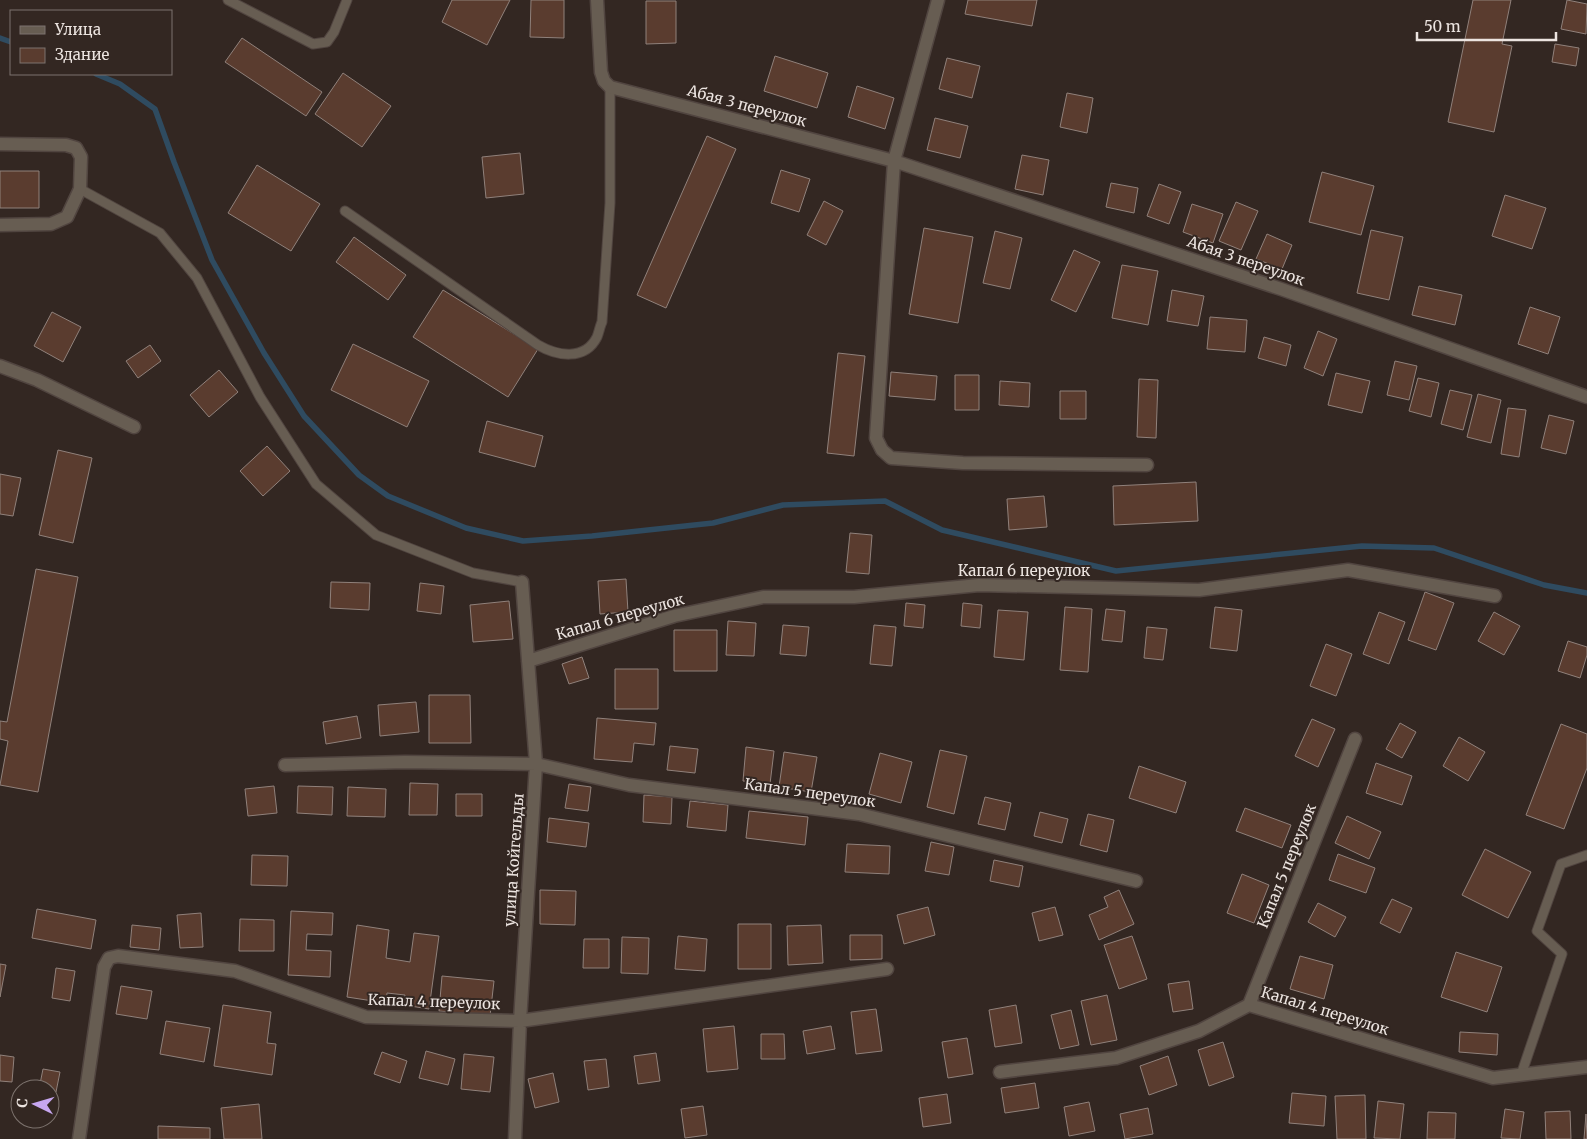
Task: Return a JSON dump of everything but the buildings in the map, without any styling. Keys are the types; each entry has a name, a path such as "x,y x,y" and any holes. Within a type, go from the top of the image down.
{"street":[{"path":"597,0 601,72 604,81 610,87"},
{"path":"938,0 894,161 876,438 882,450 892,458 963,463 1147,465"},
{"name":"Абая 3 переулок","path":"610,87 894,161 1281,289 1587,397"},
{"path":"0,144 66,145 76,148 81,157 80,189 67,217 51,224 0,225"},
{"path":"0,366 37,380 134,427"},
{"name":"Капал 6 переулок","path":"528,661 674,616 763,597 854,597 979,585 1199,590 1348,570 1496,596"},
{"name":"улица Койгельды","path":"515,1139 520,1021 536,764 522,582"},
{"name":"Капал 5 переулок","path":"1249,1005 1355,739"},
{"name":"Капал 5 переулок","path":"286,764 405,762 536,764 629,786 859,814 1136,881"},
{"name":"Капал 4 переулок","path":"79,1139 104,967 110,958 118,956 234,971 366,1018 520,1021 887,969"},
{"name":"Капал 4 переулок","path":"1000,1072 1116,1058 1199,1031 1249,1005 1493,1078 1587,1068"}],"lane":[{"path":"228,0 314,44 327,42 334,32 347,0"},
{"path":"345,211 538,345 550,352 576,354 588,348 597,337 602,322 610,203 610,87"},
{"path":"80,189 160,233 197,278 260,397 316,484 376,535 473,573 522,582"},
{"path":"1520,1074 1562,954 1537,932 1561,864 1587,855"}],"waterway":[{"path":"0,38 10,42"},
{"path":"98,75 120,84 155,109 212,260 264,353 304,416 359,475 388,496 466,528 523,541 592,536 713,523 783,505 885,501 942,530 1116,571 1362,546 1434,548 1544,585 1587,593"}]}
